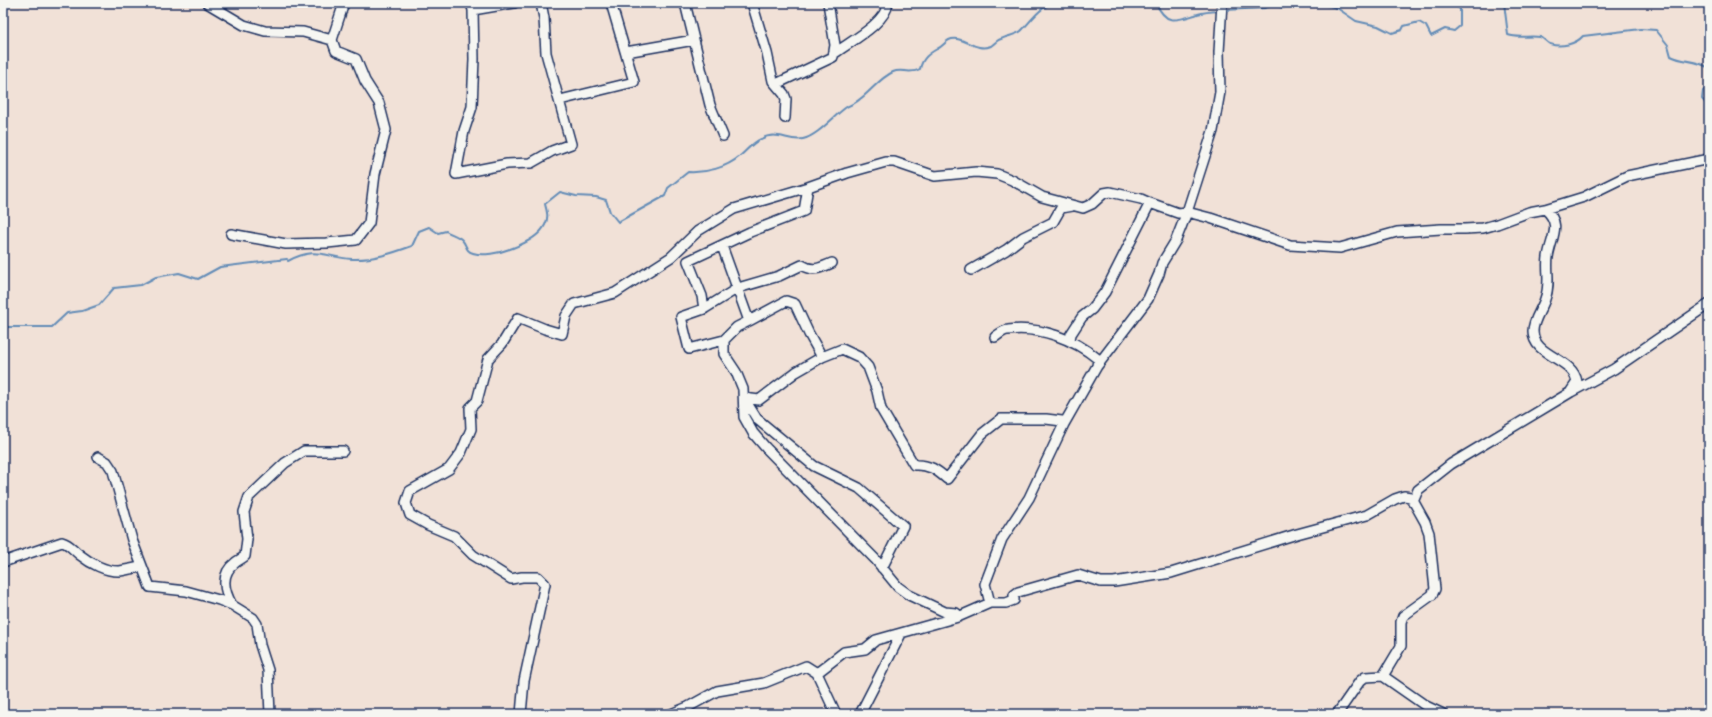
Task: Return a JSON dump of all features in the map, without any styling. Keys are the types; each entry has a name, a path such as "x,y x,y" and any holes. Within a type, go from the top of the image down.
{"street":[{"path":"207,3 244,25 265,31 303,32 332,40"},
{"path":"231,234 286,244 327,243 356,240 369,223 375,174 386,130 379,103 365,81 356,59 336,51 332,40 344,3"},
{"path":"514,3 472,7 474,59 472,107 464,131 456,174 507,164 531,163 552,151 571,144 546,53 544,18 541,3"},
{"path":"560,100 634,82 611,3"},
{"path":"685,3 710,105 723,136"},
{"path":"752,3 767,53 771,75 786,99 785,118"},
{"path":"828,3 835,53"},
{"path":"776,84 833,57 835,53 882,19 887,10 888,3"},
{"path":"990,603 985,584 1002,539 1029,498 1064,424 1097,366 1148,299 1162,264 1176,240 1187,212 1213,131 1220,92 1219,52 1222,3"},
{"path":"626,52 694,40"},
{"path":"521,714 524,681 544,584 538,577 511,579 473,555 454,536 428,525 410,514 406,503 410,491 449,469 462,453 471,429 470,408 477,401 488,359 502,344 518,318 562,334 566,316 574,304 615,293 671,257 698,231 734,209 808,187 847,173 886,162 894,162 935,176 976,172 997,174 1012,180 1042,197 1083,208 1092,204 1104,193 1110,192 1130,196 1178,213 1187,212 1210,218 1290,245 1340,248 1397,232 1483,228 1529,212 1545,209 1584,197 1627,176 1709,159"},
{"path":"704,308 702,296 688,261 750,232 804,211 808,187"},
{"path":"1070,340 1071,334 1082,318 1092,310 1105,292 1150,203"},
{"path":"971,270 1006,250 1023,237 1053,222 1061,208 1075,205"},
{"path":"1545,209 1553,218 1554,235 1548,258 1549,284 1545,299 1534,323 1533,331 1535,339 1540,347 1563,361 1577,377 1578,382 1571,392"},
{"path":"722,246 749,321"},
{"path":"822,357 795,304 786,301 737,327 724,340 689,349 681,317 704,308 738,288 779,276 802,265 814,270 832,263"},
{"path":"1413,502 1418,490 1451,464 1571,392 1614,369 1709,304"},
{"path":"995,337 1007,330 1030,330 1045,332 1070,340 1088,350 1098,359 1097,366"},
{"path":"724,340 724,354 736,372 743,389 744,417 753,433 882,568 893,582 909,594 945,612 956,613 959,616"},
{"path":"744,398 759,400 796,372 822,357 842,349 859,357 868,368 877,391 881,409 914,465 924,464 932,467 947,479 982,434 1001,418 1046,419 1062,421 1064,424"},
{"path":"744,398 757,419 814,466 859,488 903,526 882,568"},
{"path":"232,605 225,590 224,583 228,570 233,563 245,556 247,539 244,512 249,497 285,463 304,451 342,450"},
{"path":"98,457 107,462 113,471 132,540 150,587 186,591 232,605 253,618 257,624 260,645 268,670 270,714"},
{"path":"817,673 844,652 865,649 876,640 958,618 959,616 990,603 1006,603 1014,600 1014,594 1018,592 1078,575 1101,582 1114,582 1171,573 1297,534 1367,515 1404,496 1411,497 1426,522 1429,533 1435,589 1432,595 1403,616 1401,622 1401,646 1383,676"},
{"path":"3,562 62,542 67,543 86,559 107,569 120,571 142,567"},
{"path":"860,714 900,634"},
{"path":"671,714 688,707 717,691 764,683 806,666 817,673 836,714"},
{"path":"1337,714 1360,681 1365,677 1383,676 1426,706 1443,714"}],"waterway":[{"path":"288,261 313,253 352,259 382,256 412,246 419,231 429,227 438,233 446,231 459,237 470,252 481,254 502,252 533,238 540,232 547,219 545,204 560,192 576,196 596,197 606,200 610,212 618,222 665,196 668,188 688,172 709,171 722,167 740,156 761,139 772,136 803,139 814,134 845,108 855,103 888,75 896,71 916,71 920,69 922,62 926,57 949,40 959,39 974,46 985,48 991,46 997,41 1017,34 1040,11 1053,3"},
{"path":"1156,3 1164,15 1172,20 1182,19 1200,13 1218,11"},
{"path":"1224,10 1265,8 1275,4 1283,8 1293,3"},
{"path":"1319,3 1337,8 1356,21 1378,26 1392,33 1402,30 1404,26 1419,22 1426,26 1431,36 1445,29 1454,31 1460,26 1460,9 1451,3"},
{"path":"1504,3 1508,35 1517,37 1540,37 1550,44 1559,46 1572,43 1583,36 1641,29 1656,30 1668,45 1671,56 1681,60 1699,63 1709,68"},
{"path":"1709,86 1703,91 1702,99 1709,107"},
{"path":"3,330 6,327 52,327 67,313 82,311 99,305 114,288 141,285 156,277 179,273 198,279 220,267 287,259"}]}
